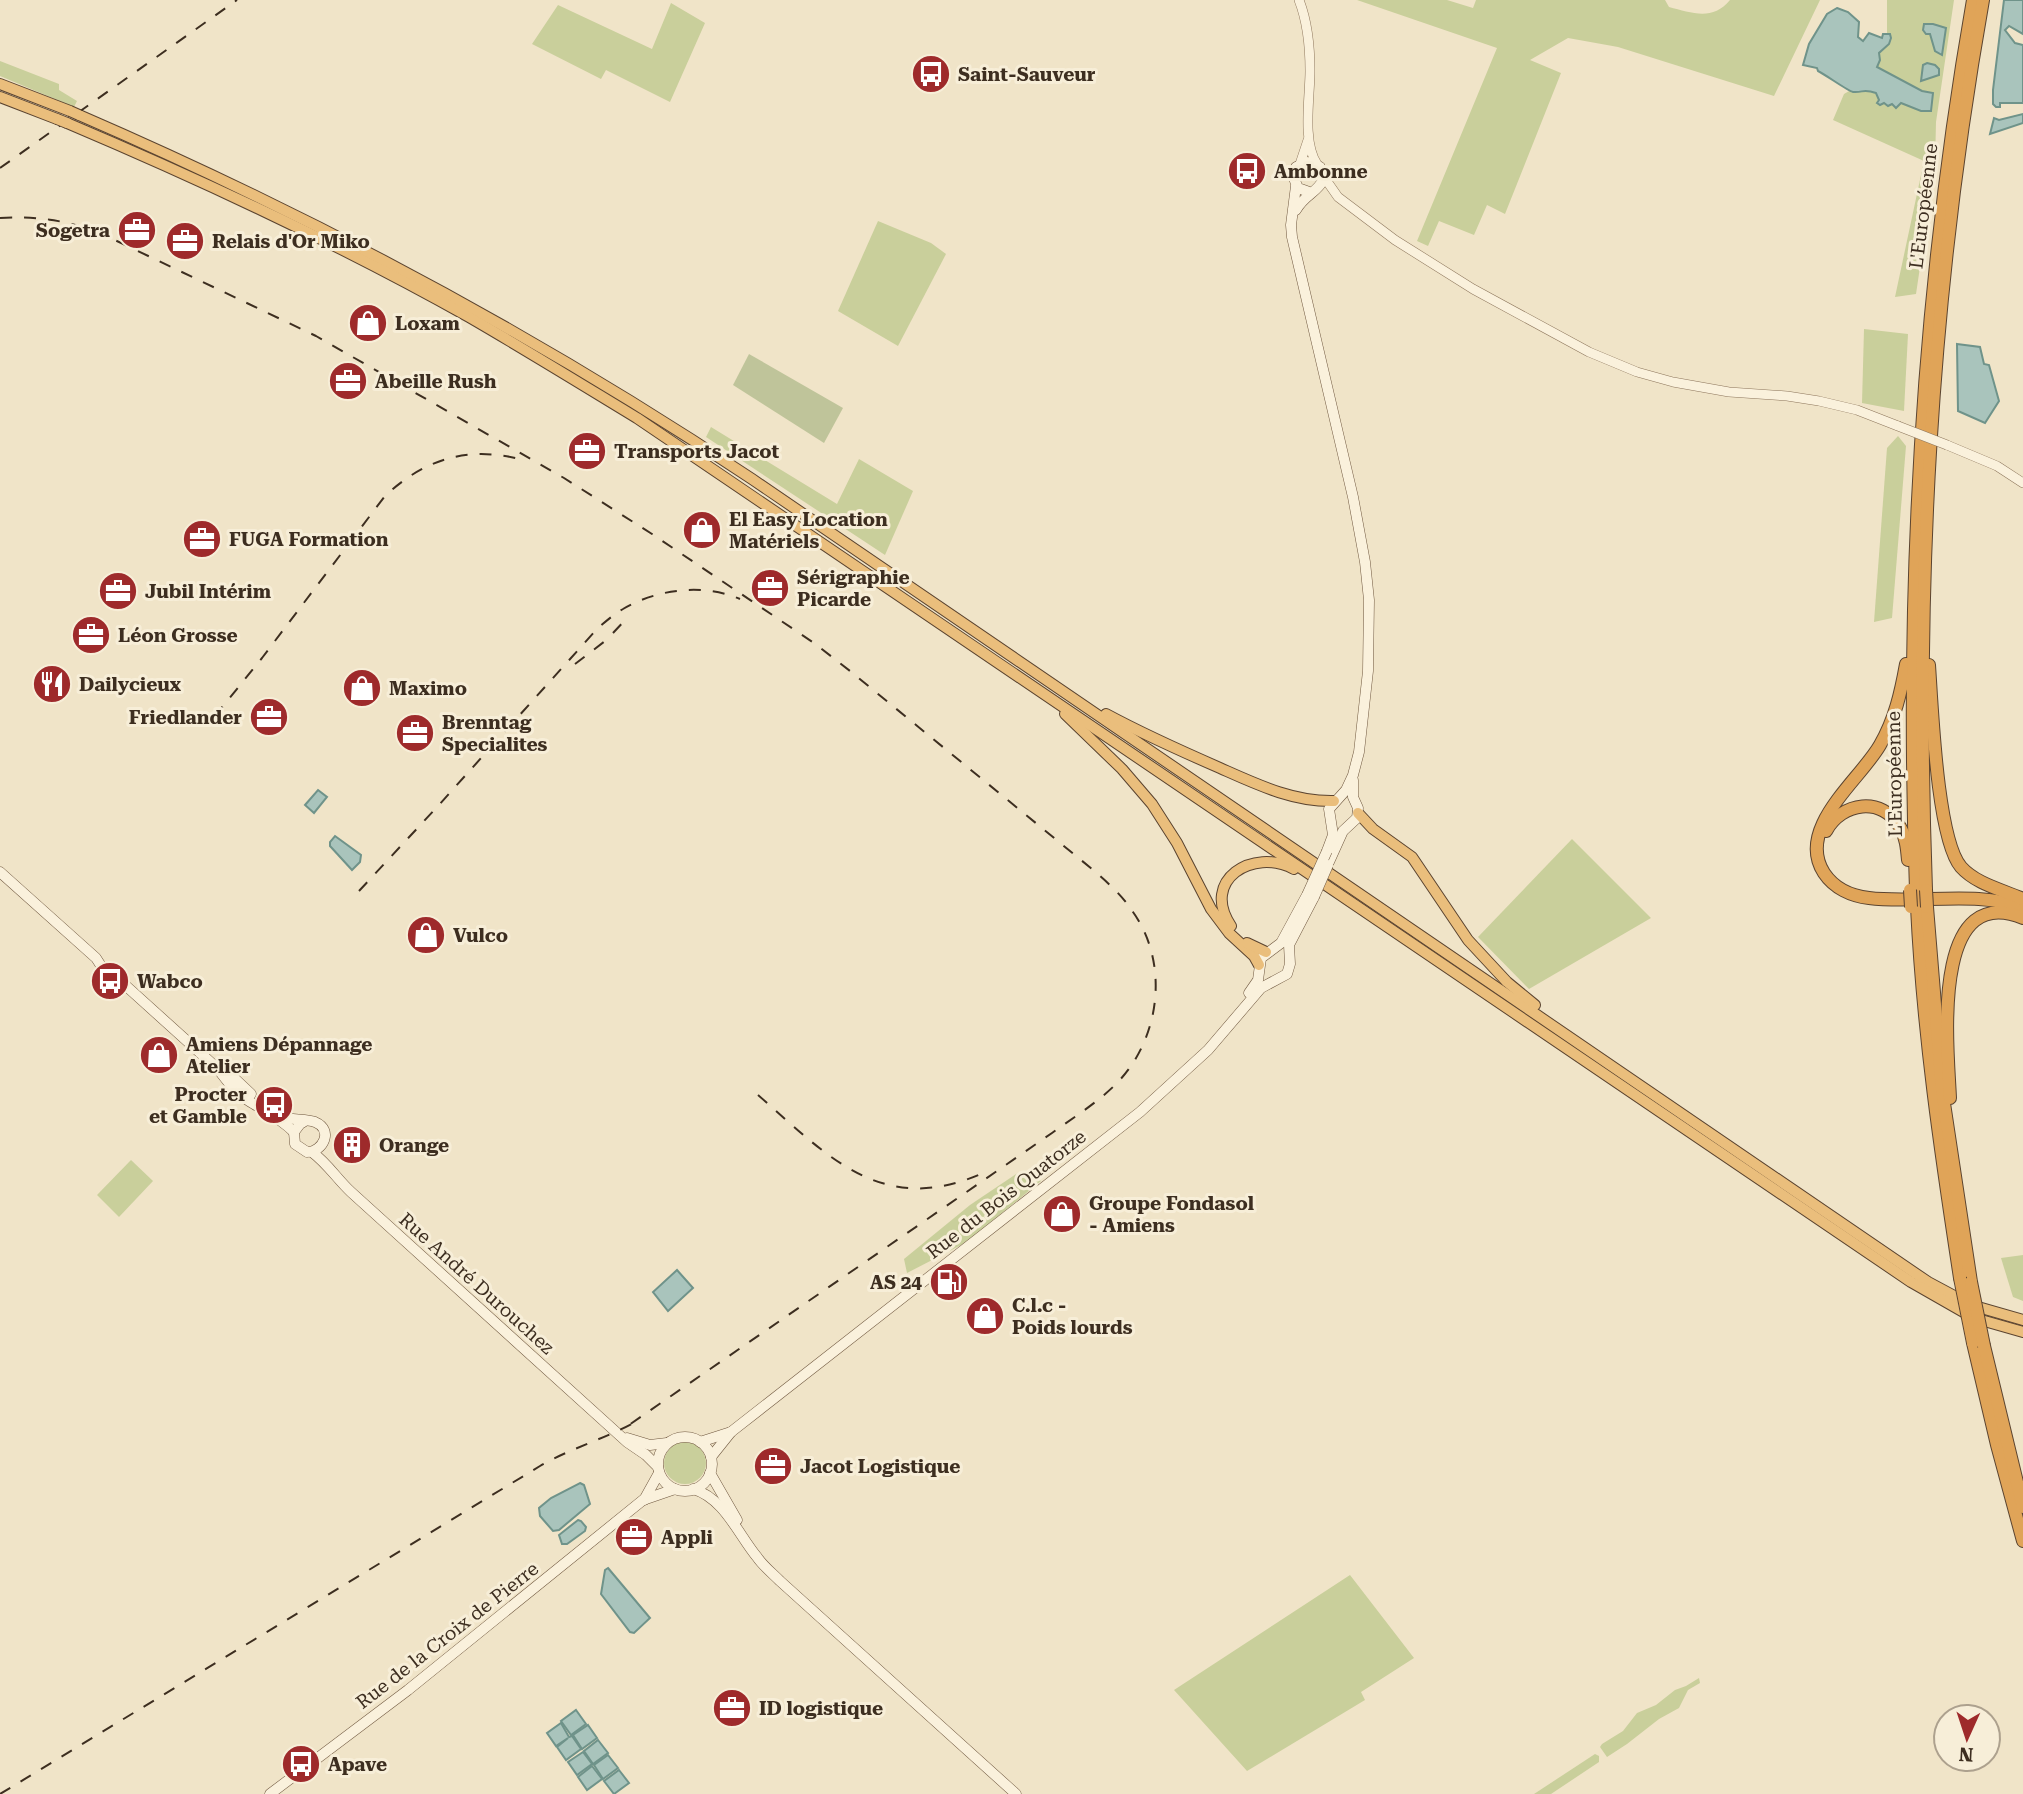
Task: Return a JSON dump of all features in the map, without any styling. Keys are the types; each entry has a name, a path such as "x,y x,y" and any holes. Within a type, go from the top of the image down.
{"highway":[{"name":"L'Européenne","path":"1966,1280 1918,907 1913,777 1912,626 1919,455 1928,327 1945,176 1973,0"},
{"name":"L'Européenne","path":"1917,890 1923,569 1928,456 1940,304 1955,175 1983,0"},
{"path":"0,84 74,113 278,205 510,327 692,439 1928,1282 1979,1308 2023,1320"},
{"path":"0,97 139,153 276,218 479,324 637,418 1911,1282 1974,1318 2023,1332"},
{"path":"1923,569 1935,744 1949,841 1954,856 1966,872 2023,899"},
{"path":"1912,626 1900,696 1888,730 1869,762 1828,813 1821,827 1816,846 1821,868 1838,887 1860,897 1992,901 2023,908"},
{"path":"1043,692 1100,746 1138,787 1177,843 1218,920 1254,956 1260,968"},
{"path":"1081,704 1106,713 1158,741 1270,789 1309,800 1337,800"},
{"path":"1917,890 1905,838 1897,822 1888,814 1873,807 1857,807 1843,812 1832,821 1824,839 1824,859 1832,872 1851,887 1879,893 1992,895 2023,899"},
{"path":"1357,808 1373,829 1412,857 1468,940 1507,982 1590,1049"},
{"path":"1270,951 1249,944 1225,917 1223,890 1234,872 1255,862 1275,862 1288,865 1327,886"},
{"name":"L'Européenne","path":"1918,907 1912,926 1919,942 1935,1110 1997,1445 2023,1541"},
{"path":"1956,1194 1948,1038 1952,962 1959,940 1978,920 1999,913 2023,918"},
{"name":"L'Européenne","path":"1979,1344 2023,1507"}],"main road":[{"path":"1292,217 1312,191 1320,187 1324,177 1317,164 1300,164 1293,173 1296,186 1292,217 1292,237 1353,497 1367,576 1370,625 1362,731 1353,775 1352,791 1357,808 1355,822 1346,827 1328,857 1311,896 1289,945 1287,974 1283,978 1273,980 1266,978 1260,968 1261,958 1284,938 1311,896"},
{"path":"1296,186 1300,190 1312,191"},
{"path":"1328,857 1333,835 1329,814 1353,775"},
{"path":"1337,800 1349,799 1357,808"},
{"path":"1332,822 1346,827"},
{"path":"0,872 96,958 106,962 125,985 218,1069 234,1078 263,1108 277,1116 294,1132"},
{"path":"1270,951 1283,952 1289,959"},
{"name":"Rue du Bois Quatorze","path":"1227,1026 1254,987 1260,968"},
{"name":"Rue du Bois Quatorze","path":"711,1457 731,1432 1140,1112 1208,1050 1261,988 1273,980"},
{"path":"277,1116 314,1121 321,1126 325,1134 323,1144 327,1164"},
{"path":"305,1121 296,1127 294,1132 298,1147 312,1152 323,1144"},
{"name":"Rue André Durouchez","path":"312,1152 327,1164 340,1181 659,1470"},
{"name":"Rue du Bois Quatorze","path":"700,1442 731,1432"},
{"name":"Rue André Durouchez","path":"622,1436 650,1445 667,1443"},
{"path":"693,1489 704,1483 710,1473 711,1457 700,1442 684,1437 667,1443 659,1456 659,1470 663,1480 675,1489 693,1489 712,1498 764,1566 1016,1794"},
{"name":"Rue de la Croix de Pierre","path":"643,1500 659,1470"},
{"path":"710,1473 736,1518 741,1534"},
{"name":"Rue de la Croix de Pierre","path":"270,1794 408,1690 643,1500 675,1489"}],"street":[{"path":"1299,0 1306,19 1309,48 1309,139 1317,164"},
{"path":"1300,164 1309,139"},
{"path":"1324,177 1338,198 1385,233 1474,289 1589,352 1637,372 1673,382 1729,392 1787,396 1857,410 1997,467 2023,484"},
{"path":"1312,191 1338,198"}],"green space":[{"path":"1357,0 1447,0 1473,8 1476,0 1665,0 1669,7 1702,14 1717,11 1730,0 1820,0 1774,96 1618,47 1568,38 1530,60 1561,73 1505,214 1487,205 1474,235 1439,221 1428,246 1417,241 1497,48"},
{"path":"1887,0 1954,0 1936,122 1935,166 1916,294 1895,297 1924,161 1833,120 1844,94 1861,84 1887,39"},
{"path":"671,3 705,23 670,102 606,70 601,79 532,44 558,5 652,49"},
{"path":"0,61 59,84 59,90 77,101 74,107 0,76"},
{"path":"878,221 931,243 946,254 898,346 838,311"},
{"path":"1864,329 1908,334 1904,411 1862,403"},
{"path":"749,354 843,408 824,443 733,385"},
{"path":"711,427 837,504 859,459 913,491 885,555 706,437"},
{"path":"1898,436 1906,446 1892,618 1874,622 1887,448"},
{"path":"1572,839 1651,918 1529,989 1478,937"},
{"path":"131,1160 153,1181 119,1217 97,1195"},
{"path":"1019,1172 1029,1172 1041,1181 967,1242 907,1273 904,1259 970,1205"},
{"path":"2023,1255 2023,1301 2013,1297 2001,1258"},
{"path":"685,1442 700,1448 706,1463 700,1478 685,1484 670,1478 664,1463 670,1448"},
{"path":"1350,1575 1414,1658 1361,1692 1365,1700 1247,1771 1174,1690"},
{"path":"1699,1678 1700,1683 1688,1690 1679,1708 1659,1719 1607,1757 1600,1747 1602,1744 1623,1731 1637,1713 1656,1705 1675,1690"},
{"path":"1595,1754 1599,1756 1599,1762 1551,1794 1534,1794"}],"water":[{"path":"2004,0 2023,0 2023,34 2009,26 2005,30 2015,43 2023,45 2023,103 2000,103 2000,107 1996,107 1993,104 1993,90"},
{"path":"1837,8 1848,12 1859,22 1858,37 1863,41 1869,33 1882,38 1883,34 1890,34 1889,44 1879,53 1877,67 1922,91 1933,93 1931,111 1921,111 1901,103 1896,108 1892,104 1880,105 1877,103 1879,100 1876,93 1853,92 1817,68 1803,65 1809,44 1827,14"},
{"path":"1924,24 1946,28 1942,55 1935,51 1930,34 1923,30"},
{"path":"1927,63 1939,69 1939,75 1921,81 1923,65"},
{"path":"2023,114 2023,123 1990,134 1994,118 1999,120"},
{"path":"1957,344 1980,347 1984,364 1989,365 1999,401 1985,423 1958,411"},
{"path":"318,790 327,797 314,813 305,805"},
{"path":"335,836 361,855 360,862 352,870 330,846"},
{"path":"677,1270 693,1288 668,1311 653,1292"},
{"path":"580,1483 584,1485 590,1504 559,1530 553,1531 540,1516 539,1508 551,1498"},
{"path":"578,1520 586,1527 585,1531 567,1544 562,1544 559,1535"},
{"path":"608,1568 650,1618 634,1633 630,1632 601,1594 605,1570"},
{"path":"576,1710 586,1724 571,1735 561,1721"},
{"path":"561,1723 569,1737 572,1736 581,1749 566,1760 557,1747 568,1738 556,1746 547,1733"},
{"path":"588,1725 597,1738 582,1749 573,1735"},
{"path":"598,1740 608,1753 593,1764 584,1751"},
{"path":"583,1752 592,1764 577,1775 568,1762"},
{"path":"608,1755 618,1768 603,1779 594,1765"},
{"path":"592,1766 602,1779 587,1790 578,1777"},
{"path":"619,1770 629,1783 614,1794 604,1781"}],"railway":[{"path":"0,168 237,0"},
{"path":"0,218 50,220 98,232 316,336 564,478 814,643 850,671 1103,879 1129,906 1145,933 1152,955 1155,1001 1142,1046 1131,1066 1116,1084 1052,1133 629,1425"},
{"path":"215,716 385,496 400,483 431,465 464,455 500,455 520,459"},
{"path":"359,891 597,629 613,616 636,602 680,590 711,591 740,599"},
{"path":"613,633 627,618"},
{"path":"575,664 609,638"},
{"path":"758,1095 833,1158 859,1174 886,1184 915,1188 947,1185 983,1173"},
{"path":"0,1794 540,1466 637,1421"}],"place":[{"name":"Saint-Sauveur","path":"931,74"},
{"name":"Ambonne","path":"1247,171"},
{"name":"Sogetra","path":"137,230"},
{"name":"Relais d'Or Miko","path":"185,241"},
{"name":"Loxam","path":"368,323"},
{"name":"Abeille Rush","path":"348,381"},
{"name":"Transports Jacot","path":"587,451"},
{"name":"El Easy Location Matériels","path":"702,530"},
{"name":"FUGA Formation","path":"202,539"},
{"name":"Sérigraphie Picarde","path":"770,588"},
{"name":"Jubil Intérim","path":"118,591"},
{"name":"Léon Grosse","path":"91,635"},
{"name":"Dailycieux","path":"52,684"},
{"name":"Maximo","path":"362,688"},
{"name":"Friedlander","path":"269,717"},
{"name":"Brenntag Specialites","path":"415,733"},
{"name":"Vulco","path":"426,935"},
{"name":"Wabco","path":"110,981"},
{"name":"Amiens Dépannage Atelier","path":"159,1055"},
{"name":"Procter et Gamble","path":"274,1105"},
{"name":"Orange","path":"352,1145"},
{"name":"Groupe Fondasol - Amiens","path":"1062,1214"},
{"name":"AS 24","path":"949,1282"},
{"name":"C.l.c - Poids lourds","path":"985,1316"},
{"name":"Jacot Logistique","path":"773,1466"},
{"name":"Appli","path":"634,1537"},
{"name":"ID logistique","path":"732,1708"},
{"name":"Apave","path":"301,1764"}]}
